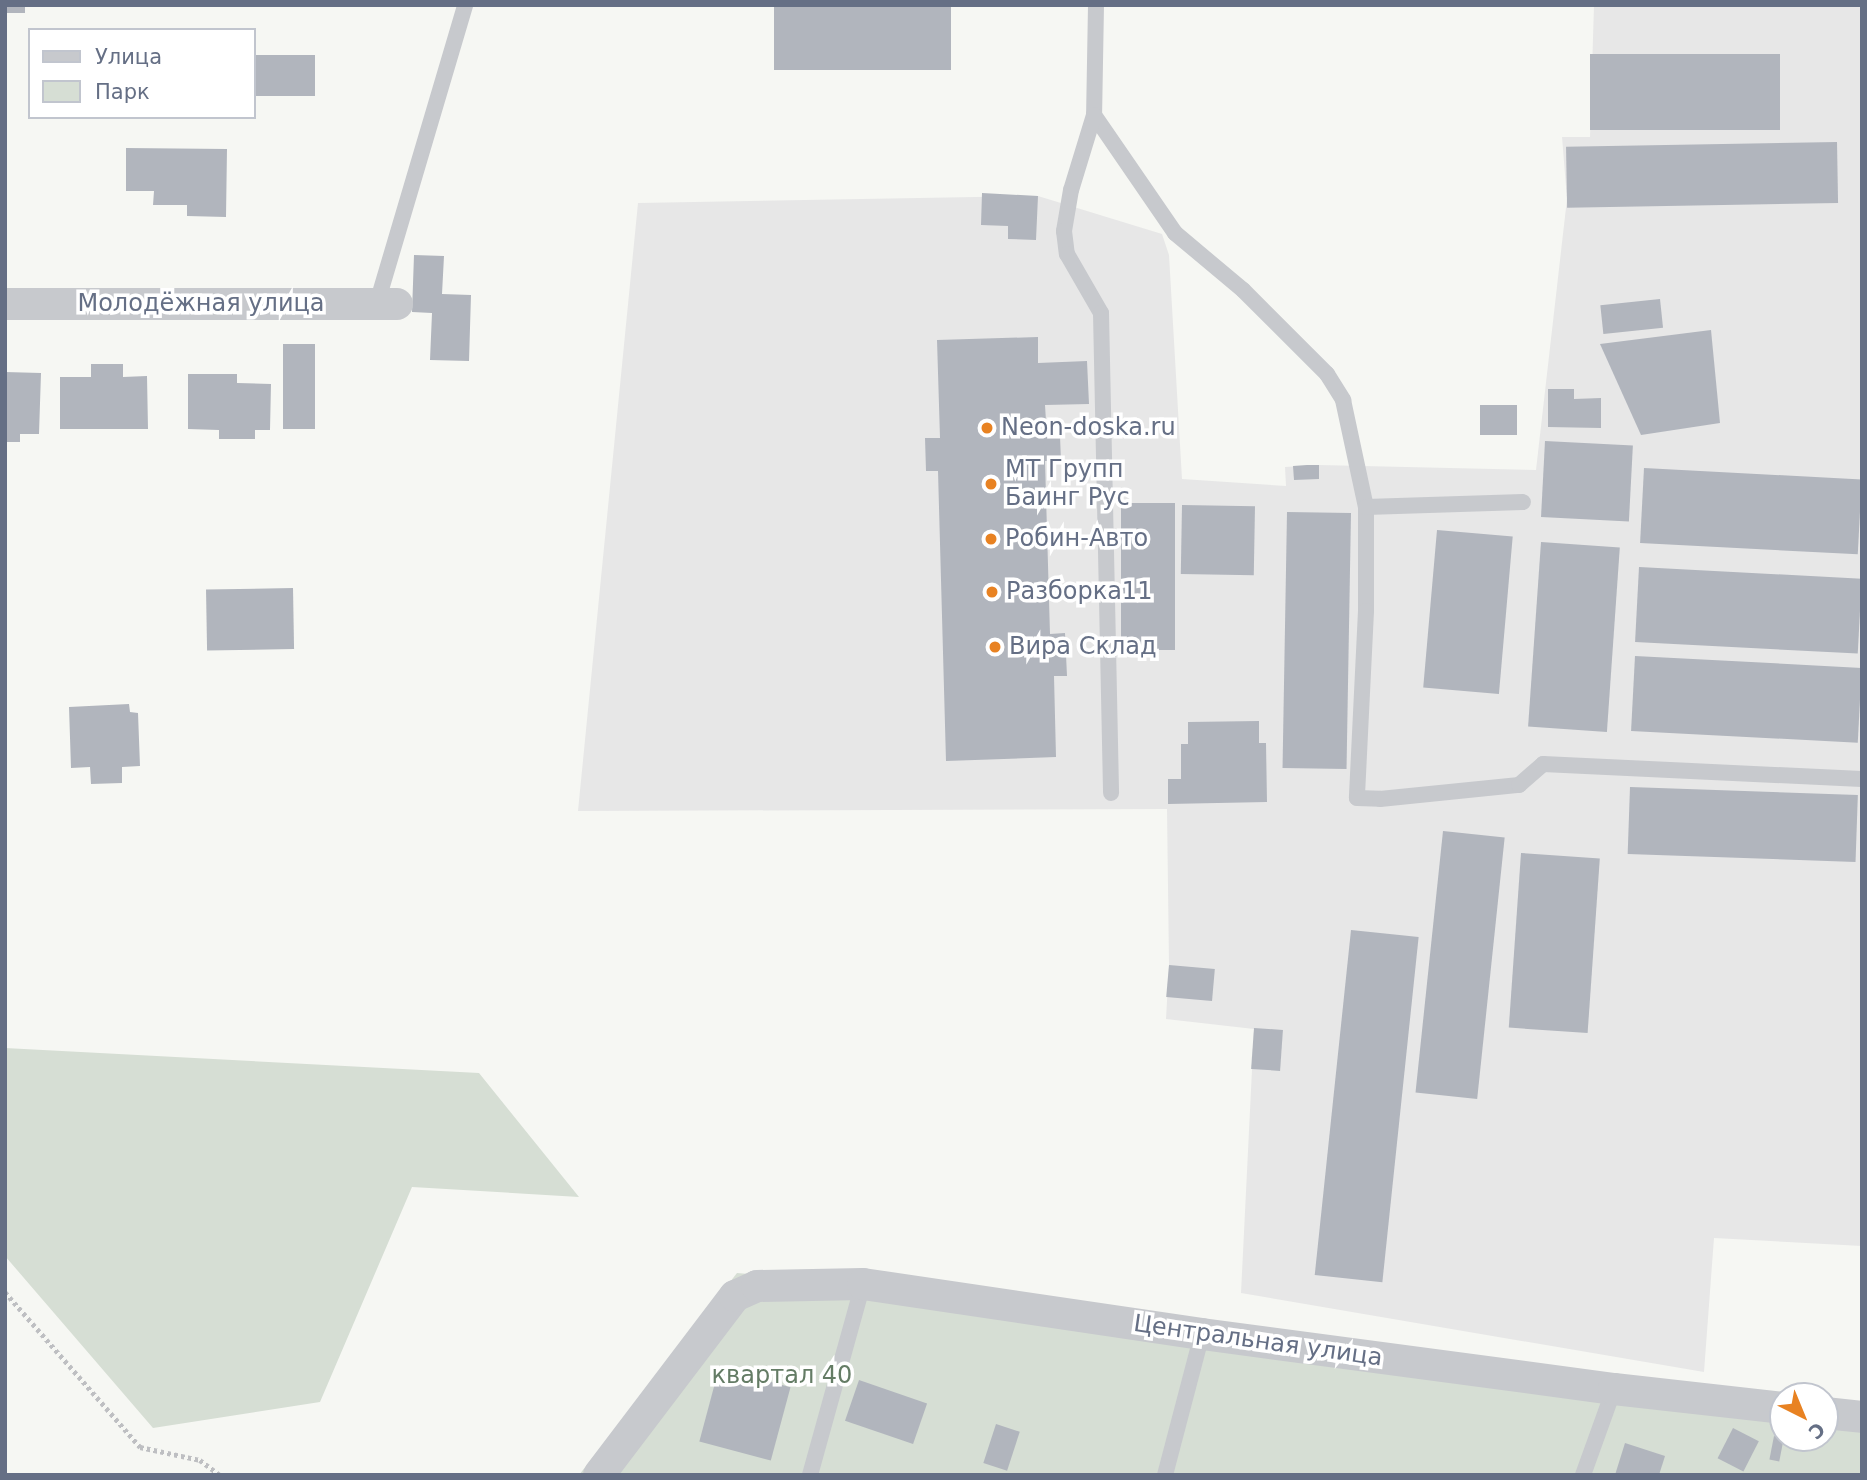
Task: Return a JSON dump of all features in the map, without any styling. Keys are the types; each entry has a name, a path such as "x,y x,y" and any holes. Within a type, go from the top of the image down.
{"street":[{"name":"Молодёжная улица","path":"5,304 387,304"},
{"name":"Центральная улица","path":"599,1475 735,1296 757,1286 863,1284 1202,1334 1614,1390 1769,1407"},
{"path":"1839,1415 1862,1417"}],"lane":[{"path":"387,304 465,5"},
{"path":"1096,5 1094,115 1072,190 1064,230 1067,254 1101,313 1111,793"},
{"path":"1094,115 1175,233 1243,290 1327,374 1343,400 1366,507 1366,611 1357,798 1380,799 1519,785 1543,764 1862,779"},
{"path":"1366,507 1523,502"},
{"path":"810,1475 863,1284"},
{"path":"1165,1475 1202,1334"},
{"path":"1583,1475 1614,1390"}],"path":[{"path":"5,1292 140,1447 200,1460 220,1475"}],"shaded area":[{"path":"1594,5 1862,5 1862,1246 1714,1238 1704,1372 1241,1293 1254,1029 1166,1019 1169,965 1167,809 578,811 638,203 1038,196 1162,234 1169,255 1182,479 1286,486 1285,467 1319,465 1536,470 1567,199 1562,137 1590,137"}],"green space":[{"path":"5,1048 479,1073 579,1197 412,1187 320,1402 153,1428 5,1256"},
{"name":"квартал 40","path":"737,1273 863,1284 1769,1406 1769,1452 1839,1452 1839,1415 1862,1417 1862,1475 579,1475"}],"building":[{"path":"5,5 25,5 25,13 5,13"},
{"path":"774,5 951,5 951,70 774,70"},
{"path":"1590,54 1780,54 1780,130 1590,130"},
{"path":"256,55 315,55 315,96 256,96"},
{"path":"1837,142 1838,203 1567,208 1566,147"},
{"path":"126,148 227,149 226,217 187,216 187,205 153,205 154,191 126,191"},
{"path":"982,193 1038,196 1036,240 1008,239 1008,226 981,225"},
{"path":"414,255 444,256 442,294 471,295 469,361 430,360 432,313 412,312"},
{"path":"1660,299 1663,328 1603,334 1600,305"},
{"path":"1711,330 1720,423 1641,435 1600,344"},
{"path":"1038,337 1038,363 1087,361 1089,404 1045,405 1047,437 1060,436 1061,461 1045,461 1050,634 1065,633 1067,676 1054,676 1056,757 946,761 938,471 926,471 925,438 940,438 937,340"},
{"path":"283,344 315,344 315,429 283,429"},
{"path":"91,364 123,364 123,377 147,376 148,429 60,429 60,377 91,377"},
{"path":"5,372 41,373 39,434 20,434 20,442 5,442"},
{"path":"188,374 237,374 237,383 271,384 270,430 255,430 255,439 219,439 219,430 188,429"},
{"path":"1548,389 1574,389 1574,399 1601,398 1601,428 1548,427"},
{"path":"1480,405 1517,405 1517,435 1480,435"},
{"path":"1545,441 1633,446 1629,522 1541,517"},
{"path":"1319,465 1319,479 1294,480 1293,466"},
{"path":"1644,468 1862,479 1858,554 1640,543"},
{"path":"1121,503 1175,503 1175,650 1121,650"},
{"path":"1182,505 1255,506 1254,575 1181,574"},
{"path":"1287,512 1351,513 1347,769 1283,768"},
{"path":"1437,530 1513,537 1499,694 1423,687"},
{"path":"1541,542 1620,548 1607,732 1528,727"},
{"path":"1639,567 1862,579 1858,654 1635,642"},
{"path":"293,588 294,649 207,651 206,590"},
{"path":"1635,656 1862,668 1858,743 1631,731"},
{"path":"129,704 130,712 138,713 140,766 122,767 122,783 91,784 90,767 71,768 69,707"},
{"path":"1259,721 1259,743 1266,743 1267,802 1168,804 1168,779 1181,779 1181,744 1188,744 1188,722"},
{"path":"1630,787 1858,795 1856,862 1628,854"},
{"path":"1443,831 1505,837 1477,1099 1416,1093"},
{"path":"1521,853 1600,859 1588,1033 1509,1028"},
{"path":"1351,930 1419,937 1382,1282 1315,1275"},
{"path":"1169,965 1215,969 1212,1001 1166,997"},
{"path":"1254,1028 1283,1030 1280,1071 1251,1069"},
{"path":"719,1368 790,1387 771,1461 699,1441"},
{"path":"859,1380 927,1403 913,1444 845,1421"},
{"path":"996,1424 1020,1432 1007,1471 983,1463"},
{"path":"1733,1428 1759,1441 1743,1471 1718,1458"},
{"path":"1625,1443 1665,1456 1659,1475 1615,1475"},
{"path":"1771,1452 1781,1452 1779,1461 1769,1460"}],"place":[{"name":"Neon-doska.ru","path":"987,428"},
{"name":"МТ Групп Баинг Рус","path":"991,484"},
{"name":"Робин-Авто","path":"991,539"},
{"name":"Разборка11","path":"992,592"},
{"name":"Вира Склад","path":"995,647"}]}
